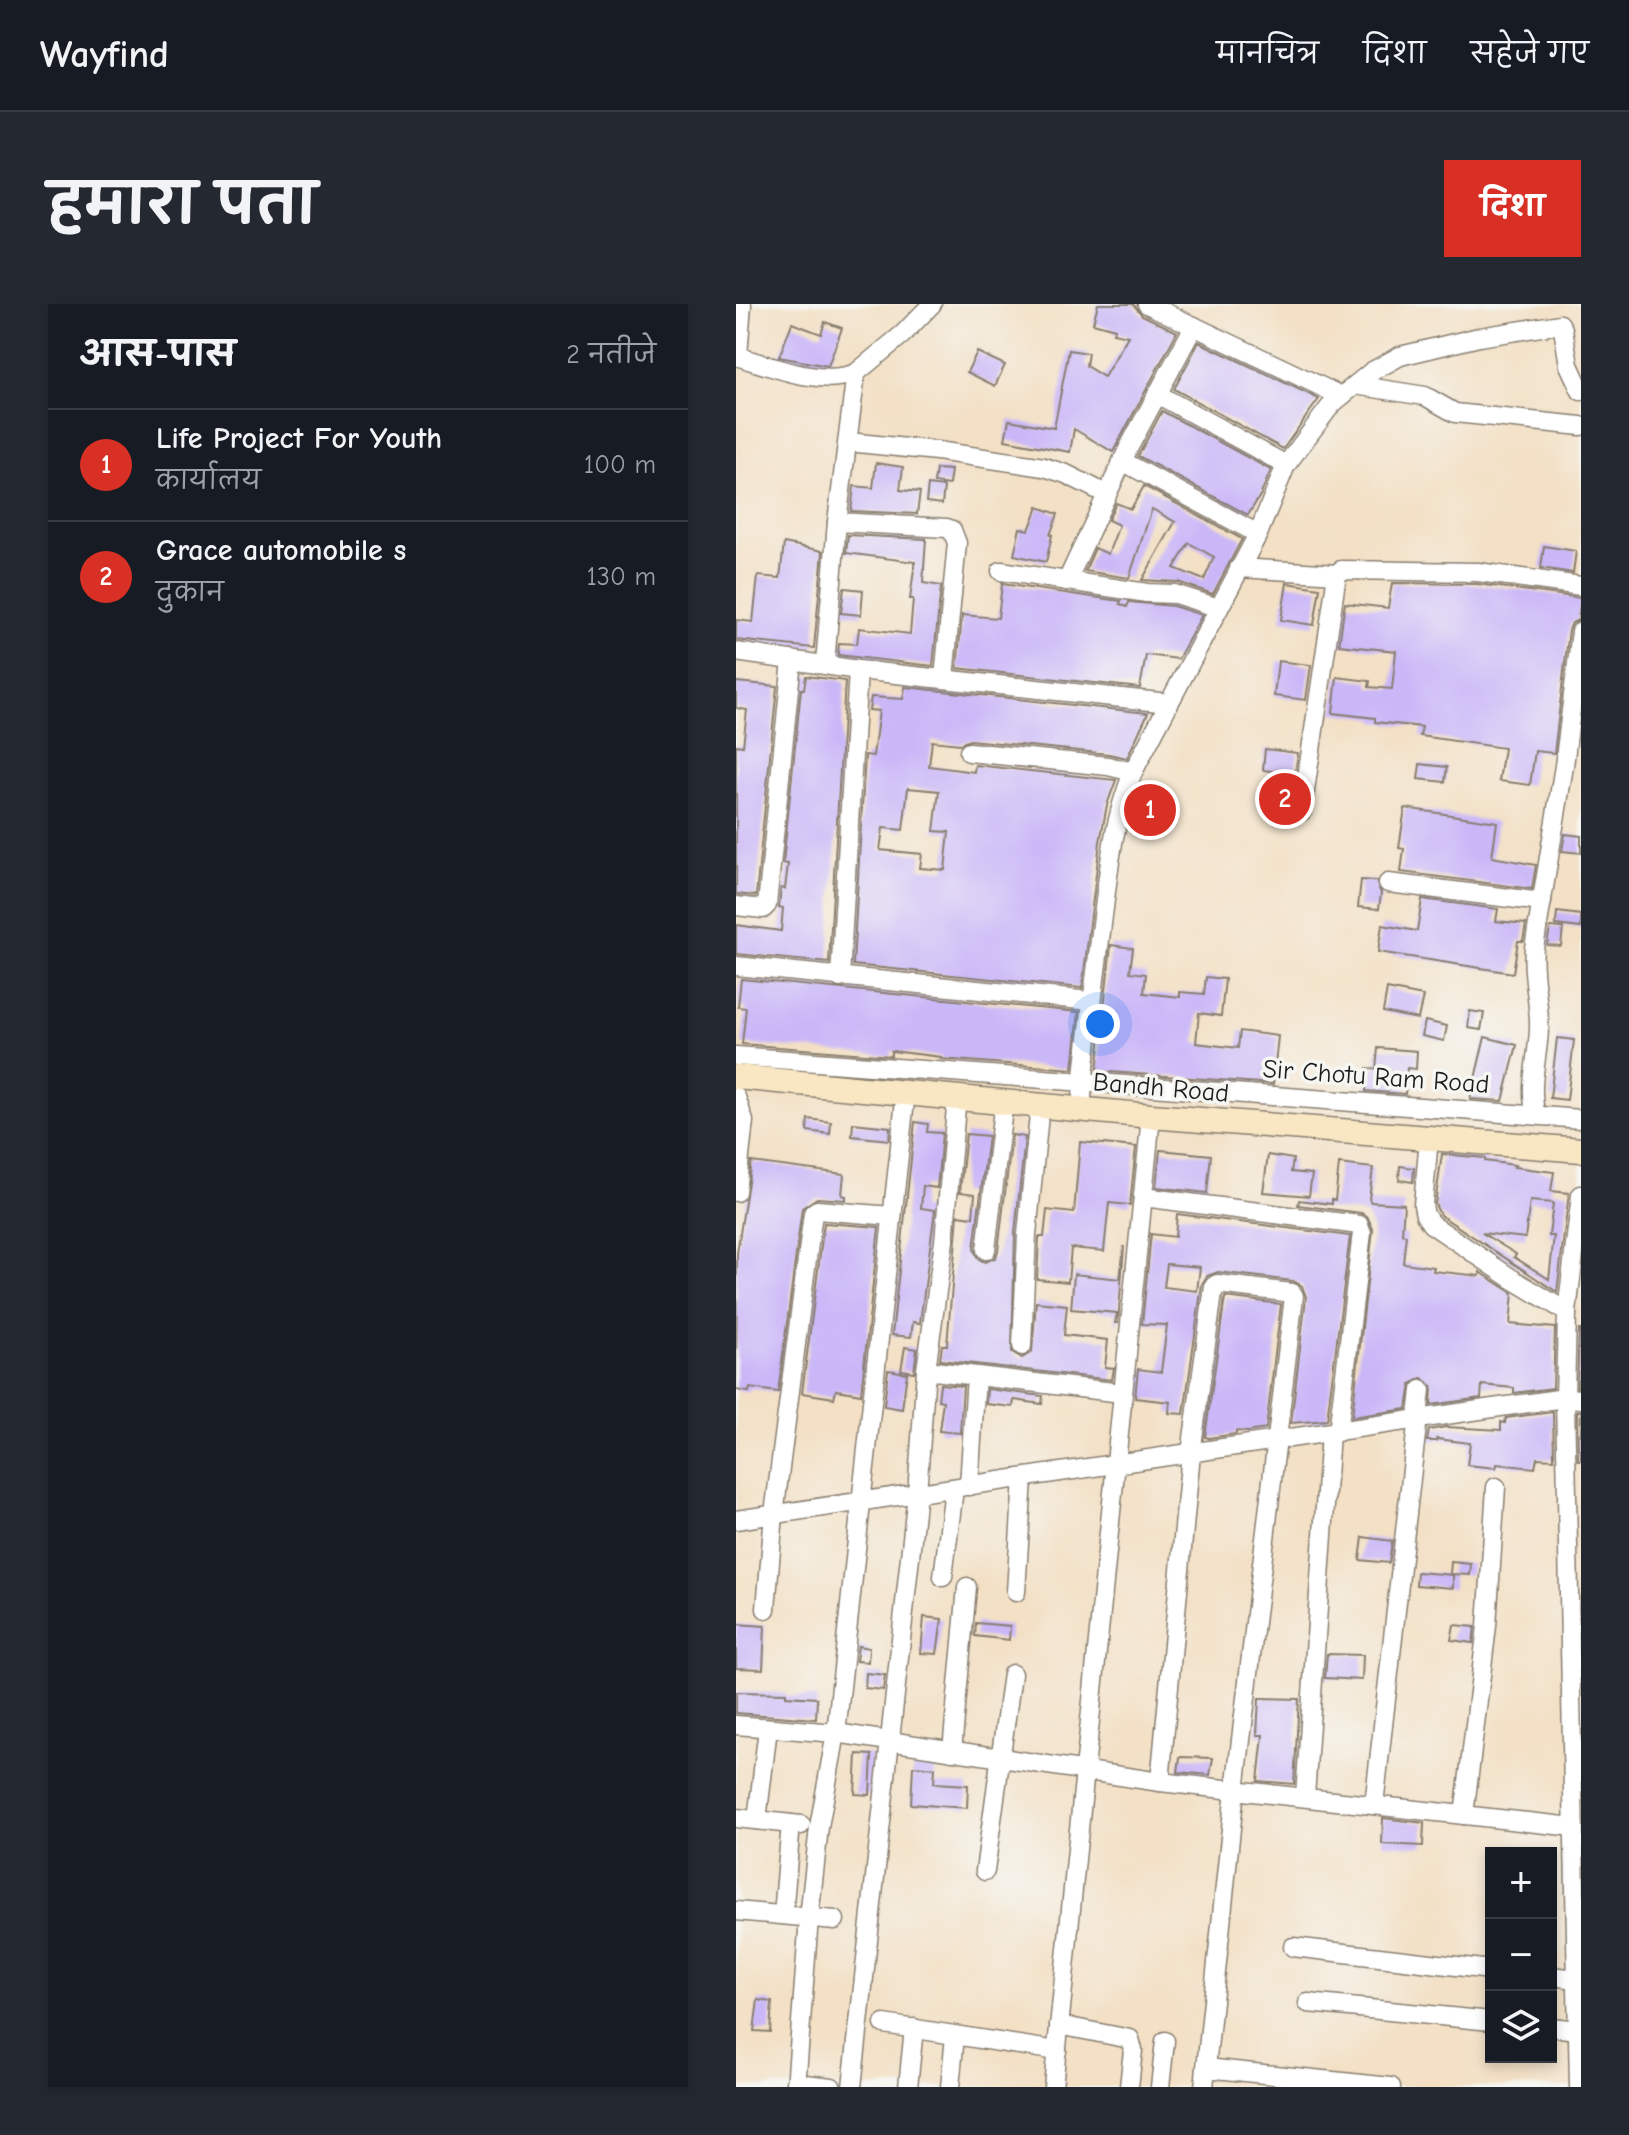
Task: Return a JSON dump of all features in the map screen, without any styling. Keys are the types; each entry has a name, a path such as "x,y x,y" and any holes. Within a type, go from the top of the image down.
{"street":[{"path":"742,304 737,356 834,378 856,373 903,334 932,304"},
{"path":"1147,304 1348,390 1429,397 1455,413 1581,426"},
{"path":"1081,1109 1112,837 1133,772 1258,534 1286,465 1324,413 1348,390 1400,356 1479,337 1560,324 1581,324"},
{"path":"1560,324 1569,365 1581,391"},
{"path":"1067,581 1122,461 1194,326"},
{"path":"825,664 837,522 856,373"},
{"path":"1157,394 1286,465"},
{"path":"848,442 1044,467 1106,494"},
{"path":"1122,461 1258,534"},
{"path":"837,522 952,530 957,543 944,678"},
{"path":"1239,568 1337,574 1344,569 1454,570 1516,575 1581,586"},
{"path":"1001,571 1175,594 1219,608"},
{"path":"1302,811 1337,574"},
{"path":"1536,1115 1532,1095 1539,1027 1533,957 1564,766 1581,631"},
{"path":"736,652 858,670 1169,703"},
{"path":"736,906 763,909 767,905 792,660"},
{"path":"840,978 858,670"},
{"path":"969,752 1108,766 1133,772"},
{"path":"1388,883 1542,902"},
{"path":"736,966 1091,1001"},
{"name":"Sir Chotu Ram Road","path":"736,1056 1581,1119"},
{"name":"Bandh Road","path":"736,1077 1151,1116 1581,1150"},
{"path":"832,2087 796,2085 819,1827 836,1733 906,1091"},
{"path":"852,2087 957,1096"},
{"path":"736,1097 744,1121 736,1192"},
{"path":"986,1250 1004,1101"},
{"path":"1022,1346 1027,1234 1040,1105"},
{"path":"1472,1141 1475,1111"},
{"path":"1053,2087 1151,1116"},
{"path":"1429,1138 1423,1205 1431,1224 1567,1312"},
{"path":"1579,2087 1578,1855 1574,1827 1577,1714 1573,1352 1567,1312 1581,1195"},
{"path":"1143,1197 1359,1225 1362,1233 1334,1432 1305,1797"},
{"path":"766,1609 774,1514 813,1213 817,1210 892,1216"},
{"path":"1160,1782 1191,1453 1215,1284 1294,1295 1235,1790 1204,2087"},
{"path":"926,1370 1122,1393"},
{"path":"943,1577 961,1487 976,1376"},
{"path":"1374,1805 1421,1390"},
{"path":"736,1520 1114,1462 1573,1399"},
{"path":"1016,1592 1023,1478"},
{"path":"1464,1815 1487,1626 1496,1487"},
{"path":"952,1751 967,1587"},
{"path":"985,1871 1012,1674"},
{"path":"736,1725 836,1733 1160,1782 1574,1827"},
{"path":"757,1820 768,1728"},
{"path":"736,1818 819,1827"},
{"path":"783,1915 791,1824"},
{"path":"736,1911 835,1920"},
{"path":"1293,1947 1485,1969"},
{"path":"1557,1979 1578,1988"},
{"path":"1308,2003 1485,2020"},
{"path":"884,2024 1057,2051"},
{"path":"1059,2025 1130,2039 1133,2050 1129,2087"},
{"path":"908,2087 914,2028"},
{"path":"1557,2028 1578,2030"},
{"path":"950,2087 955,2036"},
{"path":"1160,2087 1165,2041"},
{"path":"1206,2068 1260,2080 1391,2087"}],"building":[{"path":"1098,304 1133,304 1142,315 1177,332 1113,452 1074,429 1070,452 1005,440 1009,420 1054,428 1069,350 1088,353 1086,366 1104,377 1128,336 1113,333 1115,329 1093,323"},
{"path":"825,322 842,328 828,366 779,357 792,323 821,334"},
{"path":"1199,342 1319,399 1283,449 1174,389"},
{"path":"977,352 1005,365 995,386 967,372"},
{"path":"1162,411 1271,470 1248,515 1138,456"},
{"path":"876,463 903,467 900,490 920,492 917,514 851,511 854,486 873,488"},
{"path":"936,469 951,470 949,485 934,483"},
{"path":"928,485 944,487 942,504 926,502"},
{"path":"1144,486 1242,539 1213,594 1178,582 1142,580 1175,522 1152,509 1129,578 1085,571 1095,548 1108,554 1119,525 1108,520 1116,503 1131,509","holes":["1189,543 1214,557 1204,580 1174,568"]},
{"path":"1038,507 1058,514 1050,535 1046,562 1014,555 1020,528 1029,530"},
{"path":"848,535 926,539 923,583 941,586 933,666 838,655 839,643 857,644 859,628 910,634 913,599 910,599 915,562 846,553"},
{"path":"784,543 823,551 814,648 736,640 736,620 753,622 758,576 780,578"},
{"path":"1544,546 1576,551 1573,573 1541,568"},
{"path":"1287,583 1320,588 1314,625 1281,620"},
{"path":"1392,583 1477,584 1581,598 1578,620 1572,623 1569,630 1554,753 1535,751 1530,785 1499,781 1504,748 1420,736 1422,727 1333,713 1337,677 1370,681 1369,687 1392,689 1396,651 1339,645 1345,603 1388,608"},
{"path":"1002,584 1121,601 1120,604 1127,607 1129,602 1173,606 1202,615 1178,659 1146,655 1140,688 957,668 962,615 998,618"},
{"path":"844,588 863,590 861,615 841,613"},
{"path":"1278,661 1311,665 1306,700 1274,696"},
{"path":"806,676 845,681 829,963 736,954 736,925 781,931 783,908 779,907 788,864 783,863 801,689 804,689"},
{"path":"736,682 777,686 756,896 736,894 736,745 743,746 747,710 736,708"},
{"path":"905,687 1148,713 1127,758 970,740 960,744 932,741 929,766 974,772 975,765 1116,780 1107,805 1100,842 1082,988 853,965 865,755 873,756 879,711 869,710 871,697 903,699","holes":["908,788 939,791 934,831 949,832 945,870 920,868 922,854 880,850 883,828 903,830"]},
{"path":"1265,749 1298,753 1295,774 1263,770"},
{"path":"1420,764 1447,767 1445,782 1418,779"},
{"path":"1405,808 1497,822 1492,857 1536,865 1532,889 1401,872 1404,849 1399,848"},
{"path":"1565,834 1581,836 1581,853 1562,851"},
{"path":"1361,880 1376,881 1381,893 1379,909 1358,907"},
{"path":"1422,899 1498,909 1496,921 1526,924 1523,941 1518,941 1513,973 1378,952 1382,925 1417,931"},
{"path":"1557,912 1581,915 1581,928 1556,925"},
{"path":"1550,927 1563,928 1561,946 1547,945"},
{"path":"1111,945 1133,948 1130,972 1146,974 1144,993 1180,997 1180,992 1204,994 1206,977 1225,979 1221,1016 1199,1013 1196,1043 1238,1048 1240,1031 1278,1036 1273,1084 1097,1071"},
{"path":"741,979 1079,1012 1073,1069 941,1059 891,1051 891,1056 742,1044 746,1008 738,1007"},
{"path":"1387,989 1423,996 1418,1019 1383,1012"},
{"path":"1470,1011 1484,1013 1481,1030 1468,1028"},
{"path":"1425,1021 1447,1026 1444,1041 1422,1036"},
{"path":"1485,1037 1517,1045 1503,1101 1470,1099"},
{"path":"1557,1038 1574,1040 1567,1100 1550,1098"},
{"path":"1378,1048 1417,1051 1416,1069 1407,1068 1405,1094 1366,1091 1367,1068 1376,1069"},
{"path":"808,1119 831,1122 830,1134 807,1131"},
{"path":"915,1122 928,1124 927,1132 942,1133 937,1188 923,1186 921,1208 935,1210 920,1323 913,1322 911,1337 892,1335"},
{"path":"853,1123 890,1127 889,1140 852,1136"},
{"path":"966,1134 988,1136 974,1249 978,1259 985,1262 995,1258 998,1251 1012,1135 1025,1137 1015,1233 1012,1352 1022,1358 1032,1352 1036,1302 1067,1305 1064,1335 1108,1340 1105,1367 1114,1368 1112,1380 940,1360 942,1345 947,1345 958,1215 973,1217 975,1194 960,1192"},
{"path":"1080,1142 1136,1147 1130,1205 1109,1203 1104,1251 1071,1248 1068,1282 1037,1279 1039,1237 1044,1237 1047,1210 1074,1213"},
{"path":"1160,1150 1211,1155 1207,1193 1156,1187"},
{"path":"1442,1154 1485,1158 1485,1161 1514,1167 1554,1172 1551,1191 1569,1193 1557,1292 1440,1215 1435,1204","holes":["1530,1201 1553,1203 1549,1236 1554,1236 1549,1279 1482,1233 1525,1238"]},
{"path":"1268,1155 1293,1159 1291,1172 1312,1174 1309,1196 1263,1192"},
{"path":"751,1162 844,1174 842,1195 846,1196 846,1200 817,1198 802,1208 778,1392 750,1388 749,1392 736,1390 737,1253"},
{"path":"1339,1164 1373,1168 1371,1202 1404,1204 1402,1234 1406,1235 1403,1263 1434,1267 1433,1271 1480,1276 1480,1272 1513,1293 1510,1324 1555,1328 1553,1388 1514,1393 1514,1388 1482,1385 1481,1398 1431,1405 1432,1386 1422,1378 1411,1384 1407,1409 1352,1417 1373,1229 1367,1216 1361,1213 1298,1205 1299,1200 1332,1204"},
{"path":"1400,1166 1414,1168 1413,1182 1399,1180"},
{"path":"1177,1214 1350,1236 1327,1420 1291,1423 1306,1297 1302,1286 1293,1281 1218,1272 1207,1276 1202,1284 1184,1414 1169,1413 1170,1402 1135,1398 1138,1369 1161,1372 1167,1325 1142,1324 1151,1234 1175,1237","holes":["1167,1264 1200,1267 1197,1291 1164,1287"]},
{"path":"824,1223 879,1227 861,1394 836,1390 834,1398 802,1393"},
{"path":"1124,1246 1118,1323 1115,1323 1117,1313 1071,1309 1074,1274 1120,1279"},
{"path":"1225,1297 1281,1304 1266,1429 1236,1431 1236,1434 1209,1438 1205,1437"},
{"path":"1579,1330 1581,1387 1577,1387"},
{"path":"905,1347 917,1349 914,1372 901,1370"},
{"path":"888,1370 907,1373 902,1409 884,1406"},
{"path":"940,1384 963,1386 960,1433 939,1431 943,1401 938,1400"},
{"path":"987,1389 1043,1396 1042,1404 1014,1400 1013,1407 986,1404"},
{"path":"1577,1411 1581,1411 1581,1460 1578,1460"},
{"path":"1553,1412 1554,1459 1537,1458 1535,1468 1467,1465 1470,1443 1437,1439 1427,1441 1429,1430 1446,1427 1501,1430 1501,1422 1505,1423 1506,1418"},
{"path":"1363,1537 1392,1541 1389,1563 1360,1560"},
{"path":"1451,1562 1471,1564 1470,1575 1450,1574"},
{"path":"1417,1572 1453,1575 1453,1588 1416,1585"},
{"path":"924,1617 942,1619 937,1654 921,1653"},
{"path":"976,1623 1010,1626 1009,1640 975,1636"},
{"path":"736,1624 765,1626 763,1669 736,1668"},
{"path":"1454,1625 1475,1627 1473,1643 1451,1640"},
{"path":"858,1646 869,1648 868,1662 856,1661"},
{"path":"1327,1654 1363,1655 1362,1680 1325,1678"},
{"path":"866,1673 885,1675 883,1690 865,1688"},
{"path":"736,1692 786,1693 786,1696 817,1698 816,1719 736,1713"},
{"path":"1259,1698 1299,1699 1294,1784 1258,1781 1263,1735 1257,1735"},
{"path":"857,1754 872,1755 870,1795 855,1794"},
{"path":"1180,1757 1213,1758 1210,1775 1178,1772"},
{"path":"913,1766 935,1768 934,1783 968,1785 967,1808 911,1804"},
{"path":"1383,1818 1424,1823 1423,1846 1382,1844"},
{"path":"758,2000 772,2002 770,2032 754,2031"}],"place":[{"name":"Grace automobile s","path":"1285,799"},
{"name":"Life Project For Youth","path":"1150,810"}]}
